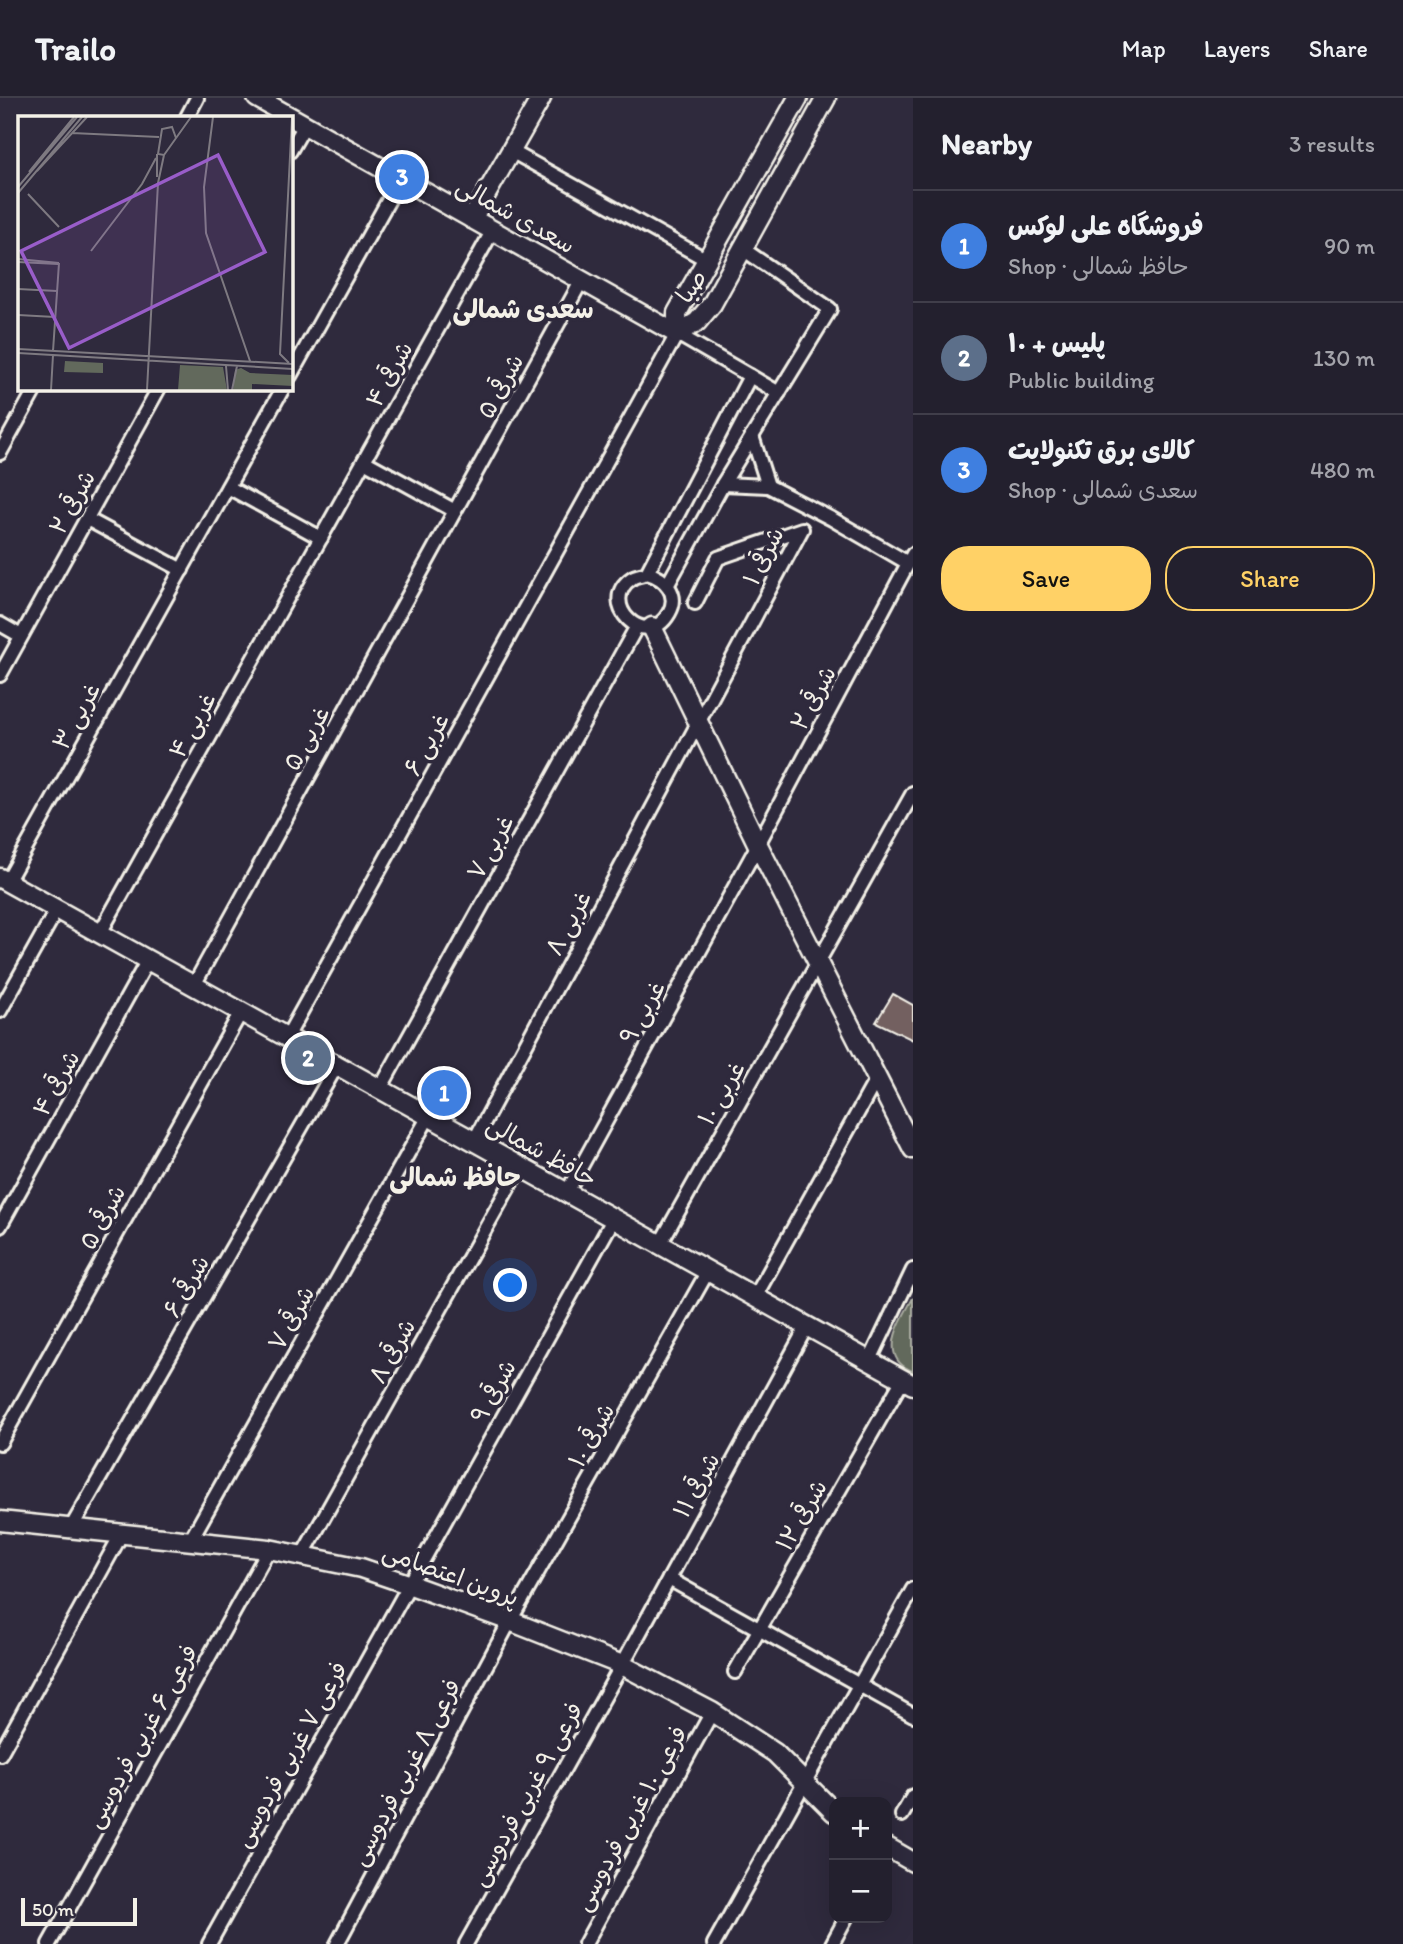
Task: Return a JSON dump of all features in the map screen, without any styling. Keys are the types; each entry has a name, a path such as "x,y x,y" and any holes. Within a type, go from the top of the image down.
{"main road":[{"name":"سعدی شمالی","path":"257,98 287,105 305,125 677,334"},
{"path":"472,219 541,98"},
{"name":"صبا","path":"677,334 677,313 798,98"},
{"name":"صبا","path":"677,334 697,322 712,304 826,98"},
{"path":"644,627 698,724 756,848 819,963 913,1149"},
{"name":"حافظ شمالی","path":"4,880 908,1382"},
{"name":"پروین اعتصامی","path":"0,1521 269,1549 361,1568 408,1584 622,1665 712,1712 775,1753 829,1807"},
{"path":"892,1850 913,1862"}],"street":[{"path":"188,116 197,98"},
{"path":"292,148 305,125"},
{"path":"511,151 707,260"},
{"path":"292,372 401,178"},
{"name":"۴ شرقی","path":"321,538 493,230"},
{"path":"668,584 723,484 830,309 743,248"},
{"name":"۵ شرقی","path":"455,511 582,280"},
{"path":"677,334 779,393"},
{"name":"۶ غربی","path":"287,1037 677,334"},
{"path":"647,573 750,376"},
{"path":"0,453 35,390"},
{"name":"۲ شرقی","path":"0,675 158,390"},
{"name":"۳ غربی","path":"4,880 282,390"},
{"path":"752,436 768,486"},
{"path":"364,461 455,511"},
{"path":"723,484 768,486 911,563"},
{"path":"228,487 321,538"},
{"name":"۵ غربی","path":"194,985 455,511"},
{"path":"87,519 182,570"},
{"name":"۱ شرقی","path":"695,603 718,558 802,529 698,724"},
{"name":"۴ غربی","path":"100,933 321,538"},
{"name":"۲ شرقی","path":"756,848 911,563"},
{"path":"647,573 668,584 673,597 671,610 664,621 644,627 625,617 619,603 622,588 633,577 647,573"},
{"path":"0,624 21,636"},
{"name":"۷ غربی","path":"380,1089 644,627"},
{"name":"۸ غربی","path":"474,1141 698,724"},
{"name":"۱۰ غربی","path":"660,1244 913,793"},
{"name":"۹ غربی","path":"567,1192 756,848"},
{"path":"0,1011 57,909"},
{"name":"۴ شرقی","path":"0,1226 148,960"},
{"name":"۵ شرقی","path":"0,1443 241,1012"},
{"name":"۶ شرقی","path":"71,1528 337,1065"},
{"path":"755,1297 877,1078"},
{"name":"۷ شرقی","path":"190,1541 429,1116"},
{"name":"۸ شرقی","path":"302,1556 520,1167"},
{"name":"شرقی ۹","path":"408,1584 614,1219"},
{"path":"870,1360 913,1270"},
{"name":"شرقی ۱۰","path":"510,1621 708,1271"},
{"name":"۱۱ شرقی","path":"622,1665 807,1326"},
{"name":"۱۲ شرقی","path":"735,1672 908,1382"},
{"path":"0,1754 122,1533"},
{"name":"فرعی ۶ غربی فردوسی","path":"49,1944 269,1549"},
{"path":"669,1579 913,1715"},
{"name":"فرعی ۷ غربی فردوسی","path":"209,1944 408,1584"},
{"path":"715,1944 913,1589"},
{"name":"فرعی ۸ غربی فردوسی","path":"337,1944 510,1621"},
{"name":"فرعی ۹ غربی فردوسی","path":"466,1944 622,1665"},
{"name":"فرعی ۱۰ غربی فردوسی","path":"585,1944 712,1712"},
{"path":"902,1815 913,1796"},
{"path":"832,1944 843,1923"}],"green space":[{"path":"913,1298 913,1372 899,1362 895,1355 894,1338"}],"building":[{"path":"893,994 913,1005 913,1040 876,1022"}],"place":[{"name":"کالای برق تکنولایت","path":"402,177"},
{"name":"پلیس + ۱۰","path":"308,1058"},
{"name":"فروشگاه علی لوکس","path":"444,1093"}],"district":[{"name":"سعدی شمالی","path":"523,309"},
{"name":"حافظ شمالی","path":"455,1177"}]}
